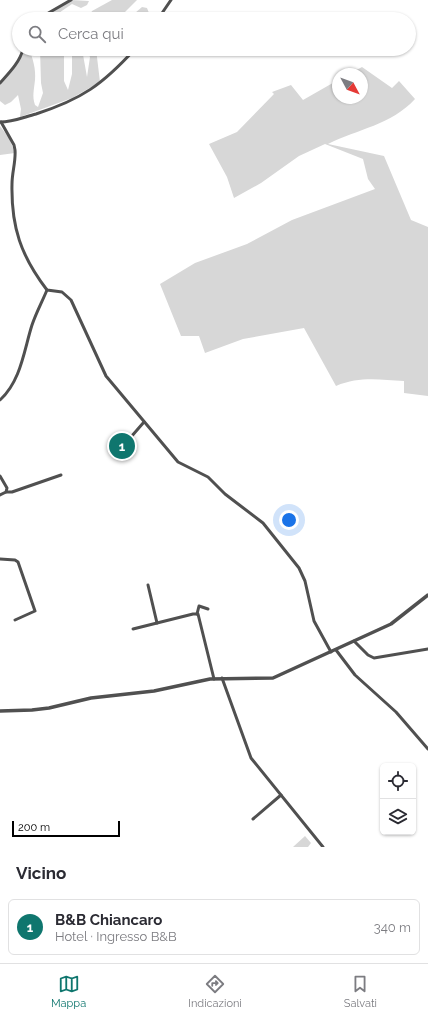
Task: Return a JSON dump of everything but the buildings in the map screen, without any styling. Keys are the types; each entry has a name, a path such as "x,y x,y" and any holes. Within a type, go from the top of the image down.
{"street":[{"path":"50,12 71,0"},
{"path":"163,12 171,0"},
{"path":"0,83 21,56"},
{"path":"0,122 11,122 68,103 83,95 106,78 128,56"},
{"path":"0,122 14,145 15,150 12,175 12,212 18,238 36,276 47,290 62,292 71,300 106,376 178,462 210,480 225,494 263,523 275,537 302,573 314,621 330,652"},
{"path":"0,400 16,378 33,323 47,290"},
{"path":"124,445 144,422"},
{"path":"0,495 60,475"},
{"path":"0,476 7,486 6,492"},
{"path":"0,559 15,560 18,562 35,611 15,620"},
{"path":"148,585 157,623"},
{"path":"0,711 38,710 91,698 154,690 222,678 273,678 391,624 428,595"},
{"path":"208,609 199,606 197,614 199,615 214,679"},
{"path":"133,629 197,614"},
{"path":"354,642 368,655 374,658 428,649"},
{"path":"336,650 355,675 393,708 428,749"},
{"path":"222,678 252,758 323,847"},
{"path":"253,819 281,795"}],"shaded area":[{"path":"71,0 89,1 87,5 81,8 72,4 60,12 53,12"},
{"path":"112,0 137,0 125,12 92,11"},
{"path":"142,7 147,8 149,12 136,12"},
{"path":"20,56 32,56 35,68 34,99 35,105 38,107 43,93 41,83 40,56 64,56 64,81 68,90 72,74 72,56 83,56 87,77 90,56 97,56 100,82 72,98 20,117 21,109 18,95 11,102 5,105 0,101 0,83"},
{"path":"368,71 392,88 399,81 415,99 406,108 385,121 328,144 384,156 411,220 428,227 428,396 404,393 404,381 362,380 336,386 304,328 243,339 205,353 199,336 181,336 160,284 195,263 247,244 292,220 375,189 368,179 363,159 325,144 299,156 261,183 234,198 227,177 209,144 237,132 274,94 272,92 291,85 303,100 332,83 332,104 368,104"},
{"path":"0,126 9,138 15,153 0,155"},
{"path":"305,836 311,843 308,847 293,847"}],"place":[{"name":"B&B Chiancaro","path":"122,446"}]}
